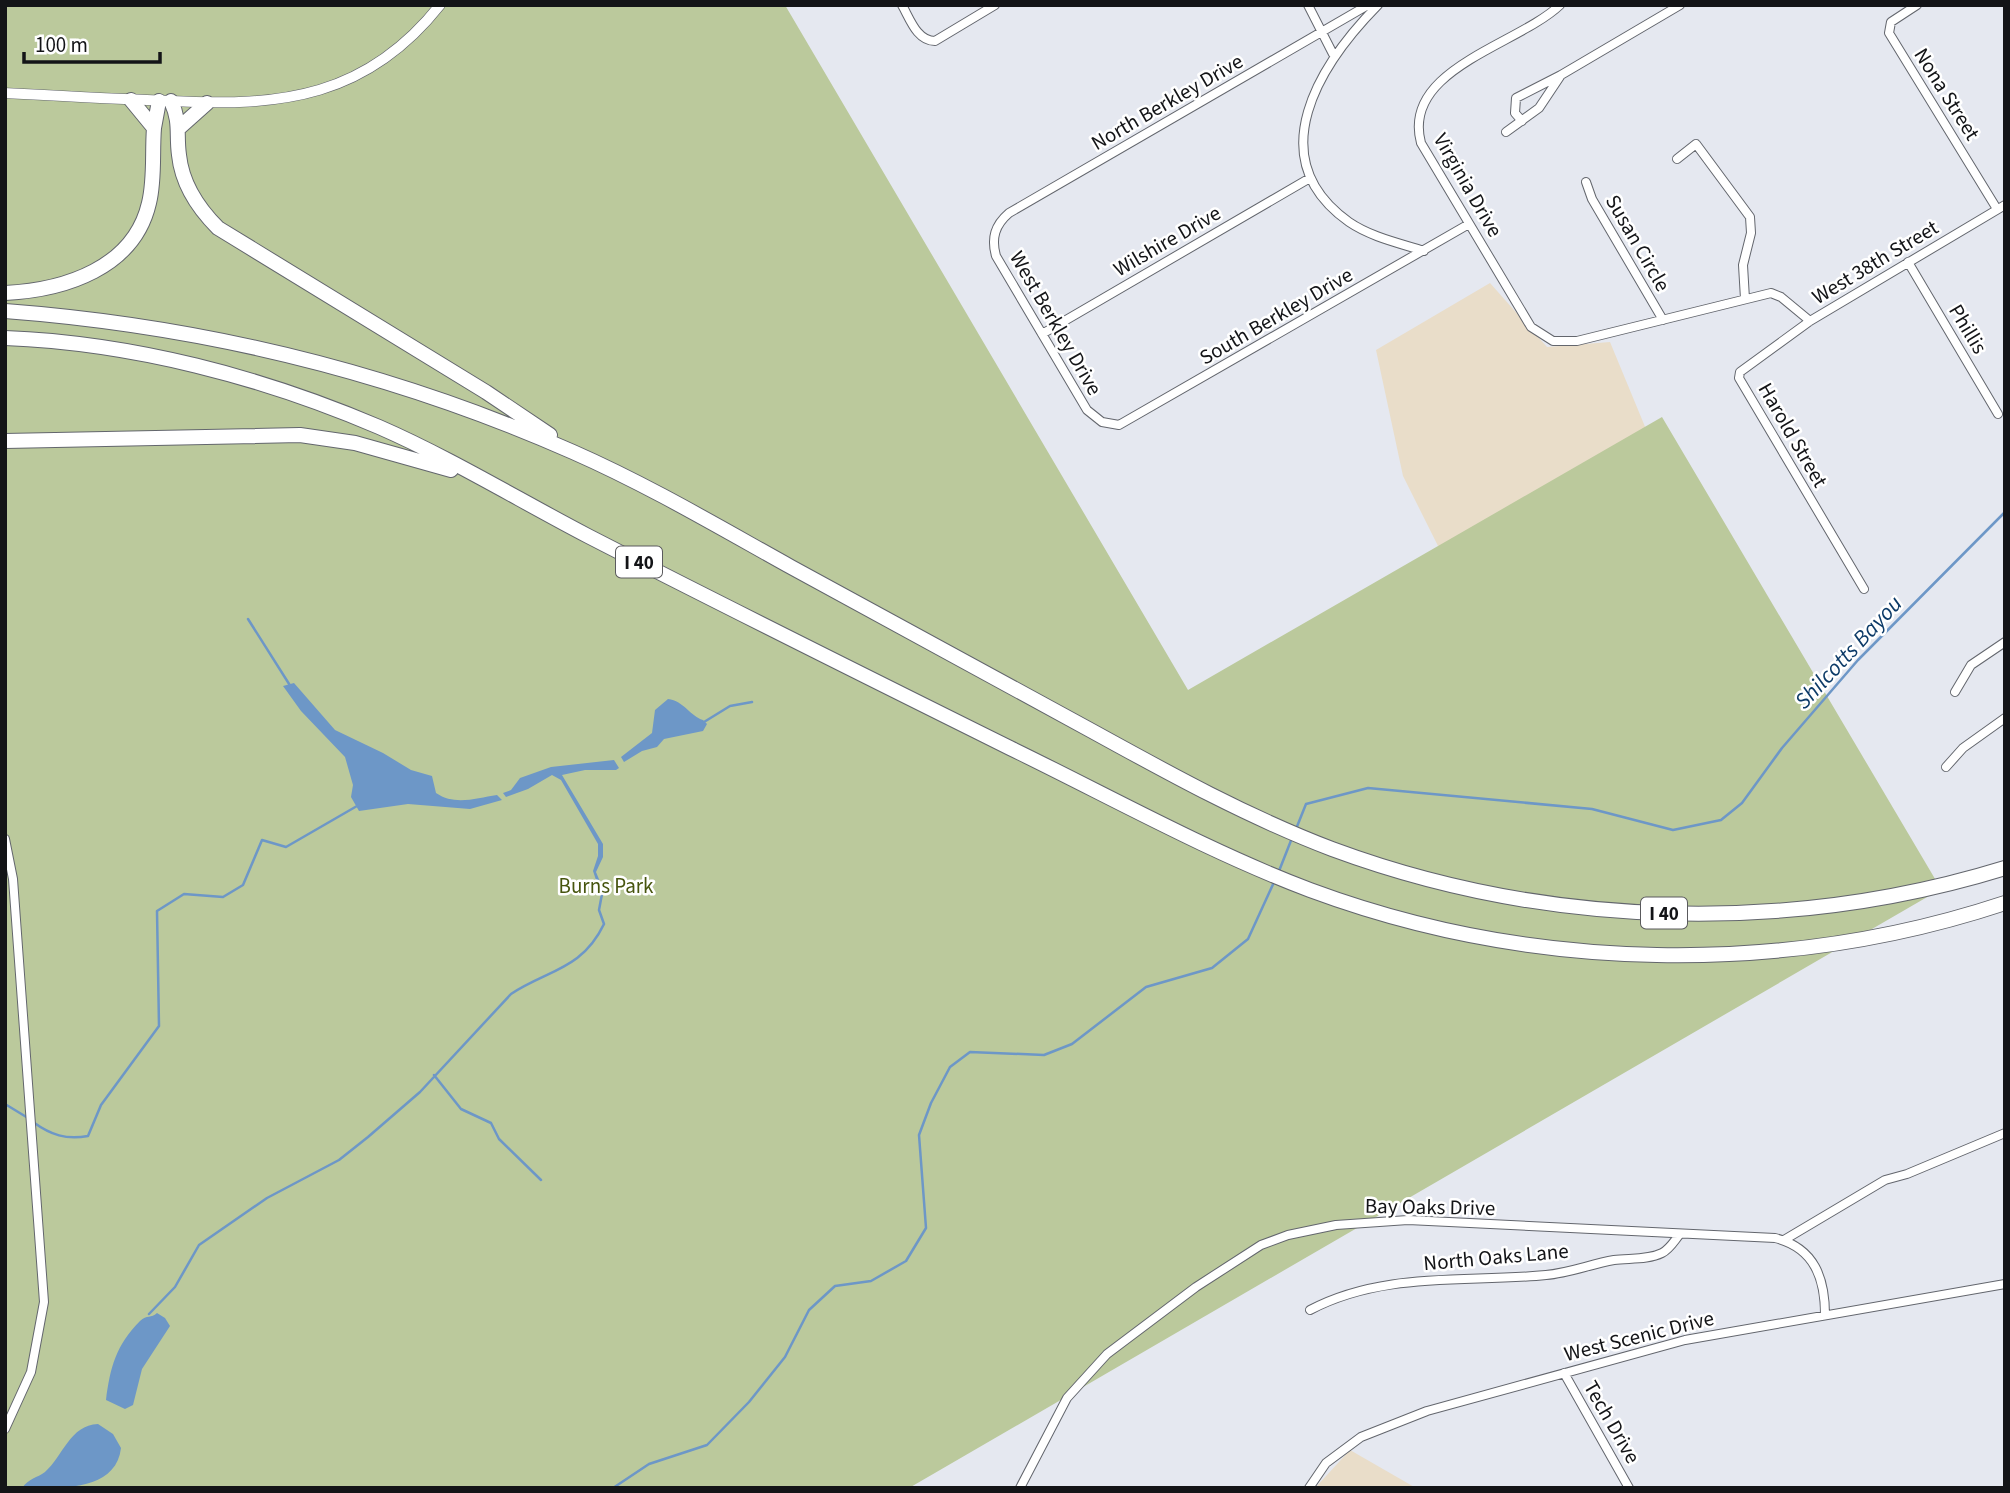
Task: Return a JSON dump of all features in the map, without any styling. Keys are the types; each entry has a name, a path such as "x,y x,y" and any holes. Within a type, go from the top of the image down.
{"highway":[{"path":"131,100 154,128"},
{"path":"5,293 86,276 103,268 126,249 140,228 149,203 154,128 165,101"},
{"path":"165,101 179,128 179,158 188,187 199,207 218,228 486,392 578,454"},
{"path":"179,128 207,103"},
{"name":"I 40","path":"5,311 133,324 295,354 430,396 578,454 642,485 1182,780 1266,822 1326,847 1416,875 1562,905 1679,914 1755,912 1835,905 1929,889 2005,869"},
{"name":"I 40","path":"5,338 40,339 211,368 381,428 699,593 1248,864 1309,889 1424,925 1497,940 1594,952 1680,956 1825,946 1951,919 2005,903"},
{"path":"5,441 300,435 355,443 473,476"}],"street":[{"path":"5,93 207,103 298,97 343,83 396,51 440,5"},
{"path":"902,5 920,36 927,41 935,41 995,5"},
{"path":"1308,5 1333,54"},
{"name":"North Berkley Drive","path":"994,239 997,228 1009,214 1368,5"},
{"path":"1378,5 1343,47 1333,54 1304,119 1302,148 1310,178 1331,206 1349,222 1373,234 1424,251"},
{"name":"Virginia Drive","path":"1560,5 1545,18 1443,78 1425,97 1418,120 1421,143 1538,334 1564,342 1601,335"},
{"path":"1522,121 1515,113 1516,98 1561,75 1680,5"},
{"name":"Nona Street","path":"1917,5 1891,22 1889,33 2001,207"},
{"path":"1506,132 1547,99 1561,75"},
{"path":"1677,159 1696,144 1747,211 1751,229 1743,265 1745,299"},
{"name":"Wilshire Drive","path":"1042,334 1310,178"},
{"name":"Susan Circle","path":"1586,182 1592,200 1662,320"},
{"name":"West 38th Street","path":"1601,335 1774,294 1810,321 2001,207"},
{"name":"South Berkley Drive","path":"1098,420 1114,425 1128,422 1469,224"},
{"name":"West Berkley Drive","path":"994,239 996,256 1087,410 1098,420"},
{"name":"Phillis","path":"1908,262 1998,414"},
{"name":"Harold Street","path":"1810,321 1741,370 1739,378 1864,589"},
{"path":"1955,692 1970,665 2005,642"},
{"path":"1946,767 1963,748 2005,718"},
{"path":"5,839 13,878 44,1307 31,1373 5,1429"},
{"path":"1825,1315 1825,1289 1818,1269 1805,1253 1784,1240 1885,1180 1907,1174 2005,1133"},
{"name":"Bay Oaks Drive","path":"1020,1488 1057,1413 1093,1367 1123,1340 1196,1287 1273,1240 1336,1225 1408,1220 1784,1240"},
{"name":"North Oaks Lane","path":"1310,1310 1348,1292 1368,1288 1446,1278 1546,1275 1614,1260 1654,1256 1670,1247 1680,1234"},
{"name":"West Scenic Drive","path":"1309,1488 1334,1456 1378,1429 1409,1416 1685,1340 2005,1284"},
{"name":"Tech Drive","path":"1564,1373 1629,1488"}],"shaded area":[{"path":"1490,283 1547,347 1610,342 1653,446 1442,554 1403,476 1376,350"},
{"path":"1350,1450 1416,1488 1315,1488"}],"green space":[{"name":"Burns Park","path":"5,5 785,5 1188,690 1662,417 1941,889 909,1488 5,1488"}],"water":[{"path":"294,683 335,730 411,770 432,776 436,793 443,797 458,800 497,795 502,800 470,809 408,804 359,811 351,797 353,785 345,757 301,711 283,686"},
{"path":"668,699 674,700 703,720 707,724 703,731 664,739 657,747 642,751 624,762 621,757 652,733 655,710"},
{"path":"614,760 619,768 616,770 585,770 562,775 603,844 603,857 596,872 603,889 602,898 593,871 598,856 598,844 561,780 552,775 528,789 506,797 503,793 511,790 520,778 551,767"},
{"path":"157,1313 165,1318 170,1326 142,1369 133,1405 125,1409 106,1400 112,1367 132,1330 142,1319"},
{"path":"98,1424 113,1434 121,1448 117,1463 108,1473 82,1485 22,1488 45,1472 74,1435 88,1426"}],"waterway":[{"name":"Shilcotts Bayou","path":"1296,829 1306,804 1368,788 1592,809 1673,830 1721,820 1742,803 1782,748 1858,660 2005,512"},
{"path":"248,619 291,687"},
{"path":"704,722 730,706 752,702"},
{"path":"33,1122 59,1135 88,1136 101,1105 159,1026 157,911 184,894 223,897 243,885 262,840 286,847 357,806"},
{"path":"1279,871 1292,838"},
{"path":"613,1488 649,1464 707,1445 749,1402 785,1357 809,1310 835,1286 871,1281 906,1261 926,1228 919,1135 931,1103 950,1067 970,1052 1044,1055 1072,1044 1146,987 1212,968 1248,939 1275,880"},
{"path":"149,1314 175,1287 199,1245 267,1198 339,1160 420,1092 511,994 563,967 585,951 604,924 599,910 602,894"},
{"path":"434,1075 461,1109 491,1123 499,1139 541,1180"},
{"path":"5,1104 28,1118"}]}
